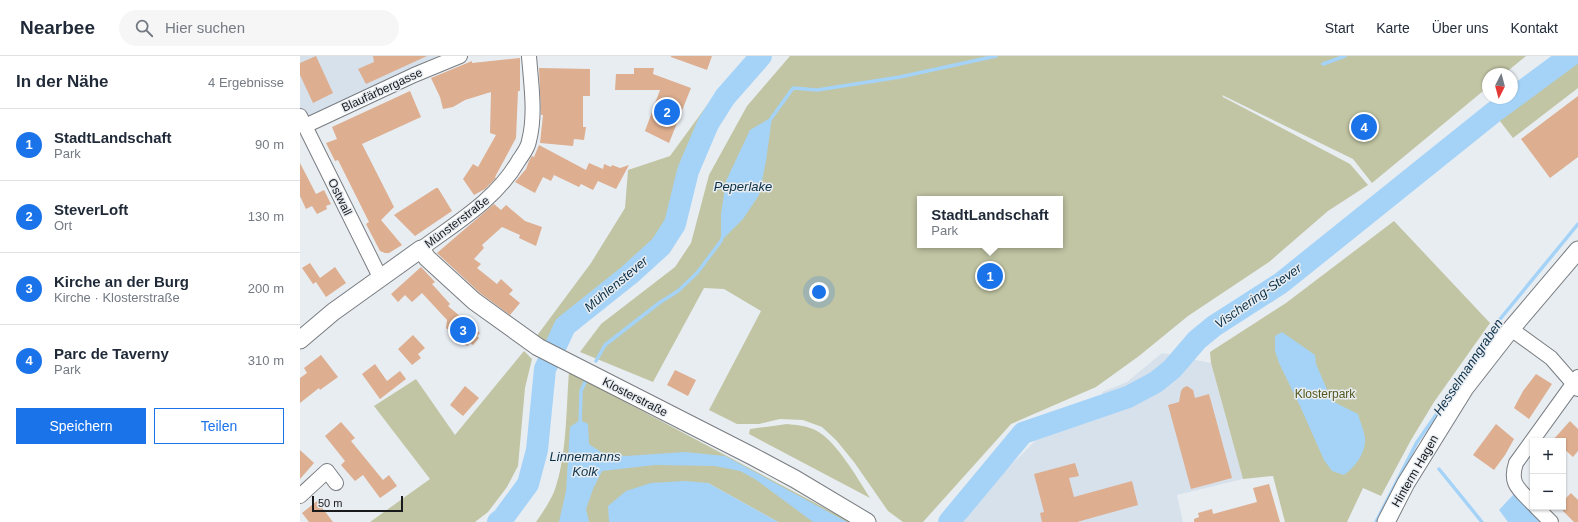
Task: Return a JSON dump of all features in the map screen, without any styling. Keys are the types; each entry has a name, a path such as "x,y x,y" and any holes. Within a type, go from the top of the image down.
{"street":[{"name":"Blaufärbergasse","path":"302,121 460,56"},
{"name":"Münsterstraße","path":"300,340 336,310 479,207 503,184 529,143 532,126 532,108 529,56"},
{"name":"Ostwall","path":"302,121 381,278"},
{"name":"Klosterstraße","path":"421,249 427,258 474,301 538,347 796,479 867,522"},
{"name":"Hinterm Hagen","path":"1386,522 1406,483 1465,388 1511,329 1578,250"},
{"path":"1511,329 1551,358 1576,383 1516,463 1512,474 1517,487 1530,501"},
{"path":"300,496 332,466 336,483"},
{"path":"1539,510 1551,522"}],"shaded area":[{"path":"300,56 465,56 300,120"},
{"path":"1162,353 1211,363 1243,479 1177,495 1183,522 962,522 986,490 1036,440 1107,408 1102,392 1127,382"}],"green space":[{"path":"790,56 1526,56 1511,68 1482,68 1482,92 1372,183 1353,159 1222,95 1223,97 1350,164 1368,185 1328,211 1269,262 1188,316 1139,356 1096,387 1011,424 923,522 903,522 888,511 854,462 836,440 822,427 803,420 780,419 759,424 737,424 709,410 761,311 724,289 704,288 653,382 580,352 601,324 675,267 691,243 709,175 747,106"},
{"path":"1573,56 1578,56 1578,88 1513,138 1496,116 1511,104 1518,104 1518,99"},
{"path":"708,104 687,150 671,218 655,243 559,322 547,344 536,337 591,263 625,208 628,170 670,156"},
{"name":"Klosterpark","path":"1394,221 1490,323 1434,402 1411,440 1381,496 1363,488 1347,522 1285,522 1273,476 1243,479 1211,363 1210,352 1286,303"},
{"path":"524,351 532,359 525,388 518,466 507,487 488,512 475,522 370,522 430,479 374,406 416,379 455,435"},
{"path":"569,372 851,522 778,522 708,483 609,506 609,522 536,522 552,496 558,479 564,449"},
{"path":"787,424 810,428 817,431 832,443 853,471 870,498 749,434 750,429"}],"water":[{"name":"Peperlake","path":"772,117 766,161 759,195 743,219 721,241 721,214 726,181 750,130"},
{"path":"1282,332 1315,355 1316,364 1332,401 1358,414 1364,432 1364,449 1356,464 1344,475 1332,471 1324,460 1279,363 1275,351 1275,336"},
{"name":"Linnemanns Kolk","path":"580,420 588,424 589,444 604,454 626,456 685,452 725,456 847,522 813,522 755,479 740,471 715,466 655,465 602,471 593,489 586,509 589,522 559,522 566,491 570,427"},
{"path":"685,481 708,483 778,522 609,522 608,506 626,491 651,483"},
{"path":"1514,494 1541,522 1508,522 1499,510"}],"building":[{"path":"316,56 333,93 313,103 300,75 300,63"},
{"path":"373,56 427,56 366,84 358,69 374,62"},
{"path":"671,56 712,56 707,70"},
{"path":"520,58 520,91 518,91 516,138 495,177 496,178 485,189 474,195 463,179 473,164 478,167 496,135 490,133 491,92 465,100 453,107 443,109 440,97 431,78 472,61 472,63"},
{"path":"539,68 590,69 590,96 583,96 583,127 586,127 584,140 574,139 573,146 540,143 543,115 541,115"},
{"path":"634,68 654,68 653,74 691,88 669,143 645,131 660,90 615,90 616,74 634,74"},
{"path":"410,91 421,117 362,144 394,207 381,220 402,245 389,253 385,253 380,251 366,224 369,222 338,160 335,161 326,143 337,139 332,127"},
{"path":"1578,96 1578,157 1550,178 1521,139"},
{"path":"539,145 586,170 589,163 603,169 604,164 611,167 612,165 620,168 629,165 616,189 598,181 593,190 581,184 579,187 554,175 551,181 543,177 535,193 515,182 526,169 532,156 534,157"},
{"path":"300,163 316,194 324,190 331,204 326,206 327,209 317,214 312,206 306,209 300,196"},
{"path":"438,188 452,211 415,236 394,215"},
{"path":"494,204 501,210 506,205 525,221 542,227 536,246 519,238 520,235 502,227 482,245 484,248 474,259 481,264 477,268 497,284 501,279 513,290 509,294 520,303 510,315 480,293 437,253"},
{"path":"310,263 320,278 335,267 346,283 326,297 316,282 313,284 302,268"},
{"path":"421,267 435,282 432,284 450,304 448,306 480,333 477,336 479,338 473,345 470,343 467,346 446,328 447,320 422,293 412,302 405,295 398,302 391,294"},
{"path":"413,335 425,348 418,354 421,358 412,365 398,349"},
{"path":"321,355 338,377 320,390 319,388 300,403 300,378 307,373 304,368"},
{"path":"375,364 387,381 400,371 406,379 380,399 362,374"},
{"path":"675,370 696,380 688,396 667,385"},
{"path":"1536,374 1552,384 1529,419 1514,408 1523,391"},
{"path":"465,386 479,398 463,416 450,405"},
{"path":"1187,386 1193,390 1195,398 1209,394 1232,478 1191,489 1168,405 1179,402 1181,391"},
{"path":"1570,421 1578,429 1578,451 1573,457 1566,451 1566,438 1555,438"},
{"path":"341,422 355,438 351,441 383,480 389,475 397,486 380,498 363,475 355,481 341,465 345,461 325,436"},
{"path":"1496,424 1514,439 1494,470 1473,455"},
{"path":"300,450 314,463 300,479"},
{"path":"1075,463 1079,476 1069,478 1074,497 1132,481 1138,505 1077,522 1042,522 1040,513 1044,512 1034,474"},
{"path":"1269,484 1280,522 1194,522 1194,519 1199,517 1198,513 1212,509 1213,514 1257,502 1253,488"},
{"path":"1571,493 1578,500 1578,522 1574,522 1563,511 1566,510 1566,498"},
{"path":"317,501 333,522 309,522 302,513"}],"waterway":[{"name":"Mühlenstever","path":"498,522 503,518 528,484 537,450 545,369 565,326 629,275 661,246 675,224 688,171 708,124 725,97 761,56"},
{"name":"Peperlake","path":"770,120 793,88 817,90 900,77 996,56"},
{"path":"1323,64 1345,56"},
{"name":"Vischering-Stever","path":"949,522 1023,433 1128,397 1156,382 1172,369 1197,340 1214,326 1281,283 1494,112 1570,56"},
{"name":"Hesselmanngraben","path":"1376,522 1417,442 1474,361 1496,324 1578,224"},
{"name":"Peperlake","path":"596,361 605,345 659,303 678,291 697,273 722,238"},
{"name":"Linnemanns Kolk","path":"580,425 581,391 586,380"},
{"name":"Hesselmanngraben","path":"1439,469 1482,522"}],"place":[{"name":"SteverLoft","path":"667,112"},
{"name":"Parc de Taverny","path":"1364,127"},
{"name":"StadtLandschaft","path":"990,276"},
{"name":"Kirche an der Burg","path":"463,330"}]}
